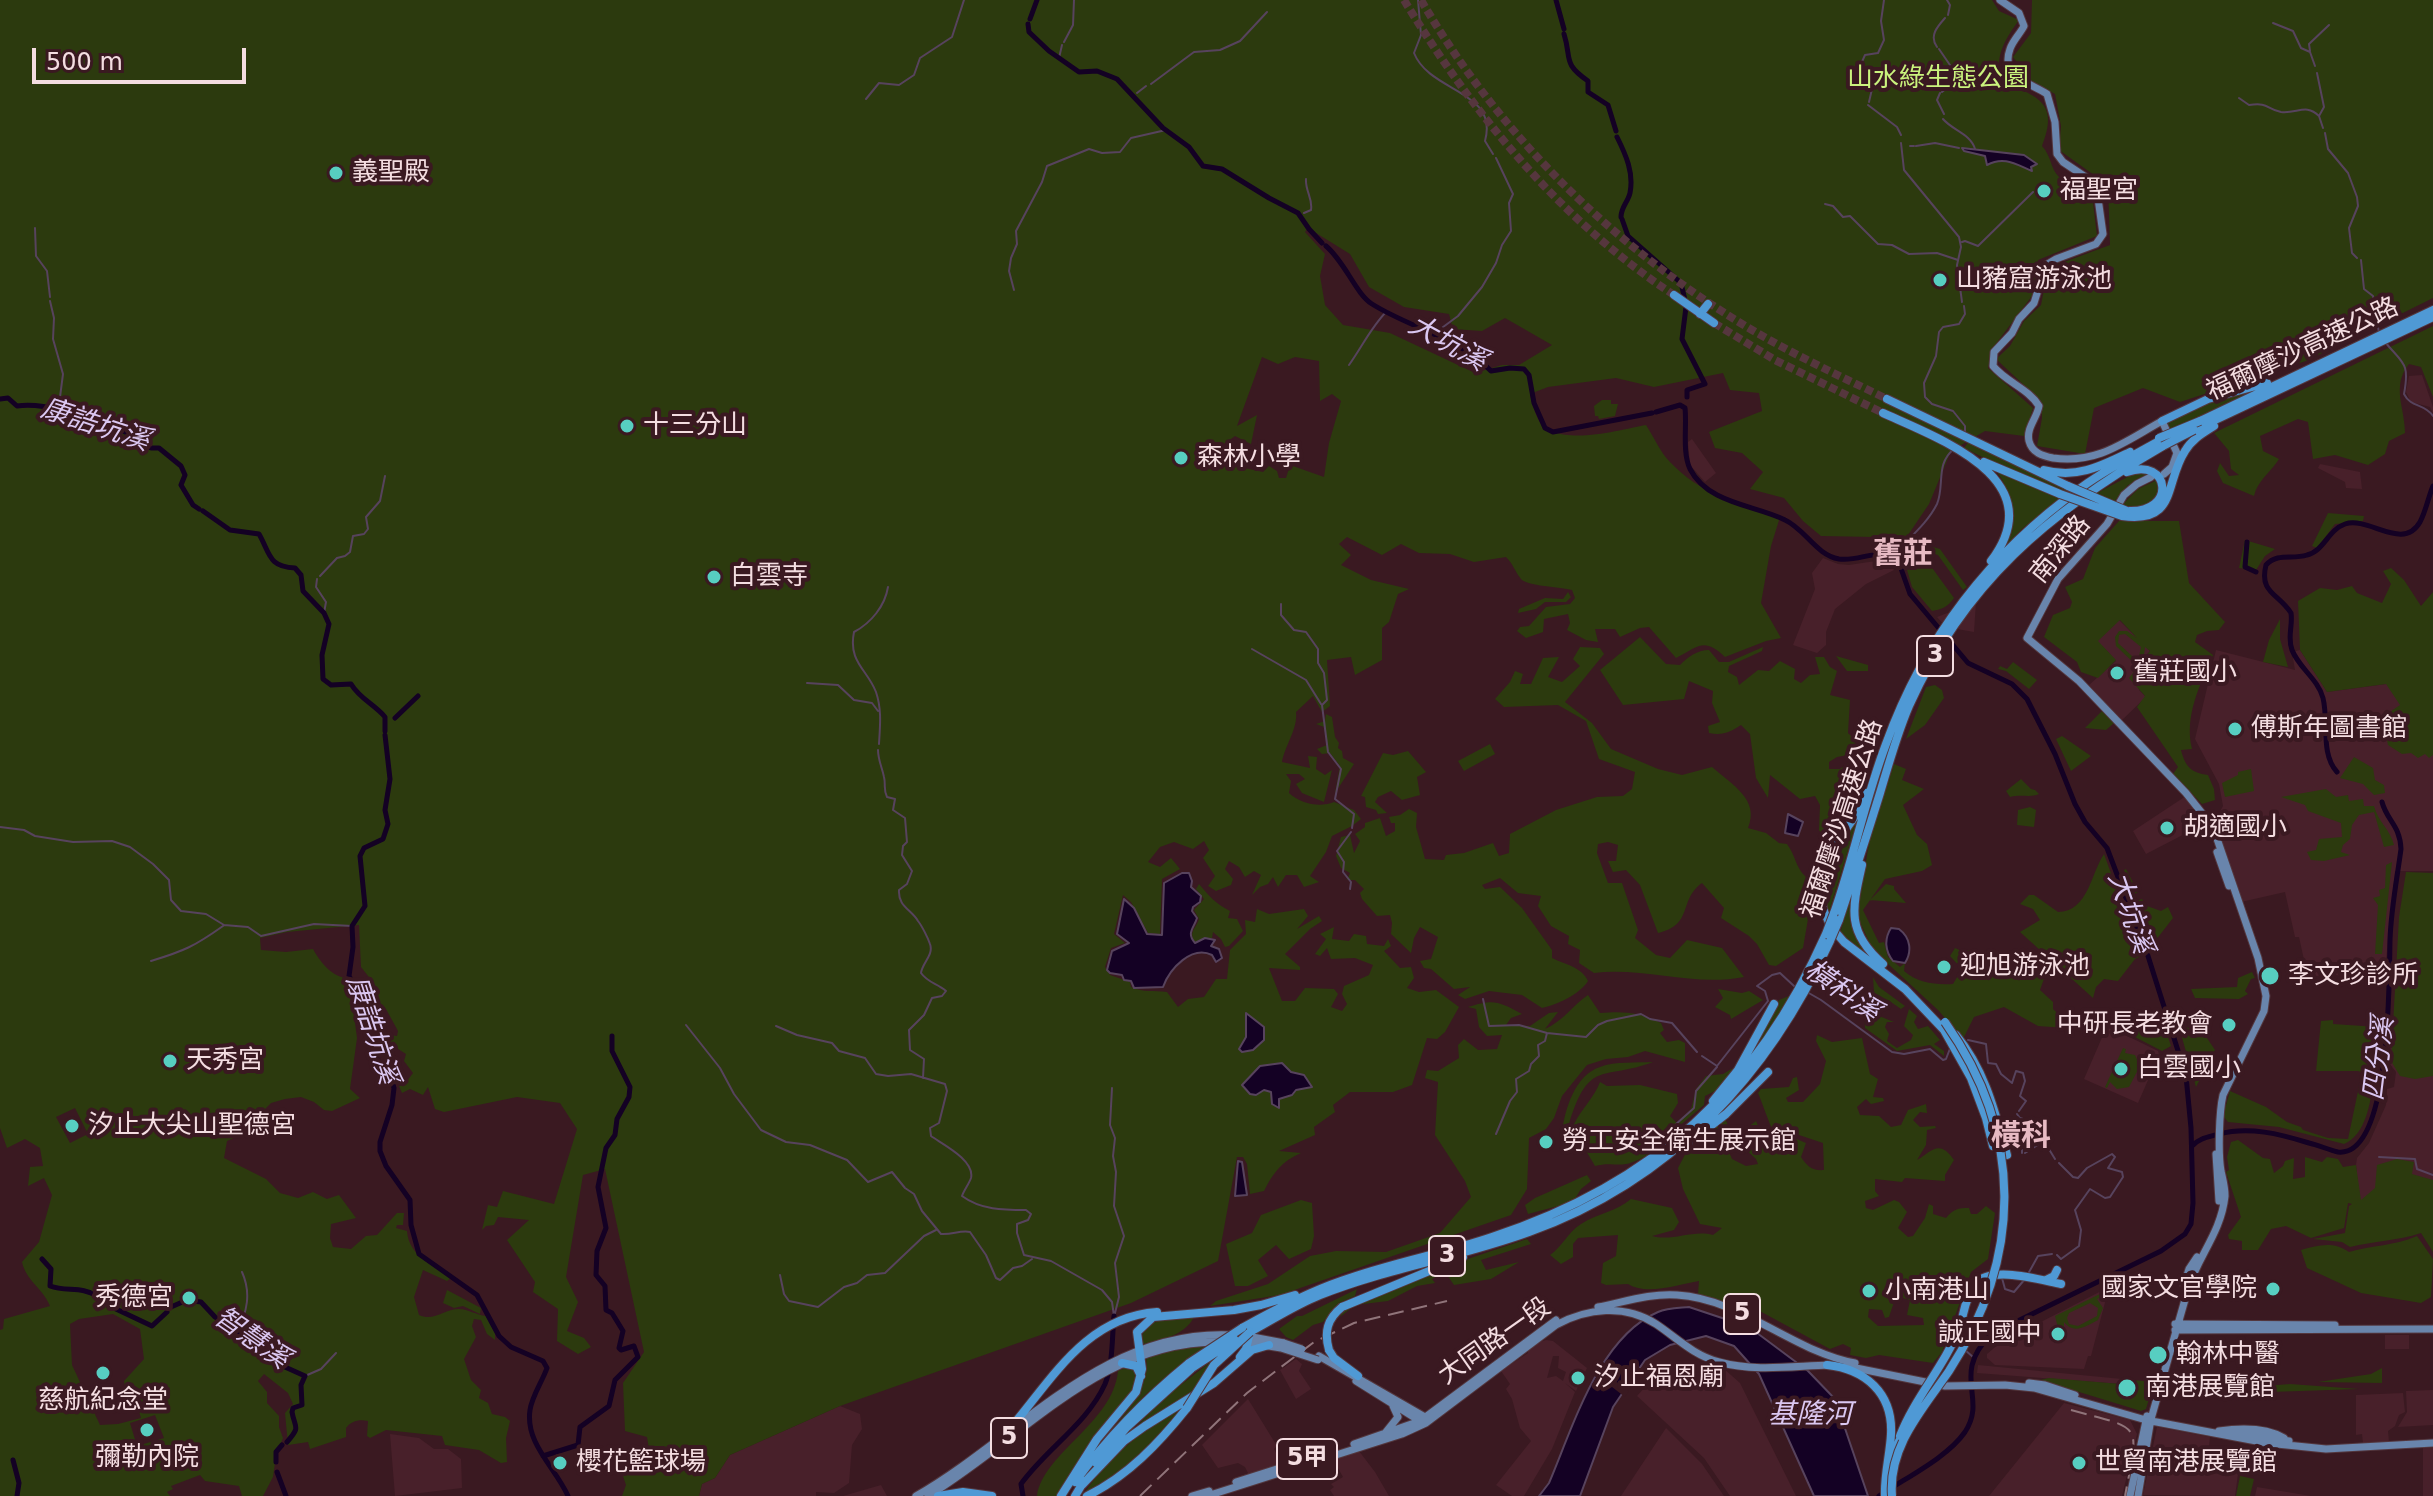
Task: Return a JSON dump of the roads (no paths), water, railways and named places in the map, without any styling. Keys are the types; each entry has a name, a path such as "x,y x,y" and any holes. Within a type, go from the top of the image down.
{"highway":[{"path":"1674,295 1714,323"},
{"path":"1700,314 1708,304"},
{"name":"福爾摩沙高速公路","path":"1064,1494 1148,1397 1189,1363 1319,1295 1361,1280 1491,1245 1576,1212 1636,1179 1715,1114 1755,1070 1805,986 1836,916 1872,817 1880,772 1909,706 1934,657 2007,550 2161,441 2196,433 2430,315"},
{"name":"福爾摩沙高速公路","path":"1836,916 1895,721 1924,660 1952,615 2007,550 2085,484 2200,421 2335,356 2354,351"},
{"path":"2162,421 2208,399 2259,386 2335,356"},
{"path":"1887,399 2124,514 2145,510 2157,502 2162,491 2159,476 2147,468 2136,468 2101,484"},
{"path":"1897,404 1887,415 1961,452 2060,494 2137,518 2156,512 2169,498 2185,451 2196,433"},
{"path":"2003,454 2054,473 2075,474 2161,441"},
{"path":"1961,452 1986,467 2004,492 2009,519 2007,550"},
{"path":"1880,772 1858,812 1826,858 1820,888 1823,909 1831,927 1844,942 1905,989 1944,1026 1977,1074 1996,1129 2005,1191 2003,1235 1993,1280 1979,1316 1953,1363 1902,1441 1889,1496"},
{"path":"1872,817 1854,908 1858,937 1967,1049 1992,1101 2007,1155"},
{"path":"1697,1121 1738,1070 1774,1004"},
{"name":"福爾摩沙高速公路","path":"1090,1474 1127,1427 1192,1368 1249,1333 1291,1302 1337,1282 1534,1223 1641,1168 1724,1096 1793,1006"},
{"path":"1944,1026 1971,1078 1993,1146"},
{"path":"1899,1441 1953,1356 1978,1309 1993,1267 2001,1221 2000,1173 1993,1130 1973,1075 1944,1026"},
{"path":"1636,1179 1706,1130 1768,1072"},
{"path":"1981,1137 1987,1135 1988,1128"},
{"path":"1358,1376 1334,1358 1329,1350 1327,1326 1342,1307 1491,1245"},
{"path":"2036,1280 2051,1278 2057,1270"},
{"path":"1889,1496 1892,1458 1905,1423 1952,1348 1974,1286 1990,1275 2061,1284"},
{"path":"1064,1494 1097,1439 1132,1398 1141,1377 1137,1332 1153,1317 1261,1305 1337,1282"},
{"path":"1007,1432 1073,1351 1097,1332 1140,1314 1222,1310"},
{"path":"1229,1370 1249,1333"},
{"path":"1087,1496 1134,1466 1165,1435 1187,1408 1214,1365 1249,1333"},
{"path":"1075,1496 1090,1474 1124,1441 1214,1383 1252,1350 1269,1345"},
{"path":"1123,1359 1134,1364 1141,1377"},
{"path":"1827,1365 1862,1375 1876,1386 1885,1400 1891,1432 1885,1472 1889,1496"},
{"path":"938,1496 963,1492 992,1496"}],"main road":[{"path":"2000,0 2019,13 2024,26 2009,51 2009,67 2018,79 2047,94 2055,122 2057,154 2063,162 2096,184 2103,234 2096,244 2046,265 2034,303 1994,352 1993,366 2035,399 2039,406 2029,438 2031,446 2042,456 2070,460 2095,457 2162,421 2176,445 2175,462 2163,472"},
{"name":"南深路","path":"2152,478 2130,489 2104,528 2058,579 2027,638 2079,681 2186,793 2207,820 2257,965 2264,996 2261,1011 2218,1095 2221,1169 2225,1185 2221,1216 2214,1238 2191,1276 2175,1327"},
{"name":"大同路一段","path":"1207,1496 1424,1420 1553,1321 1575,1312 1664,1295 1697,1298 1739,1313 1810,1350 1834,1358 1965,1385"},
{"name":"大同路一段","path":"1192,1496 1402,1434 1556,1325 1571,1317 1598,1311 1643,1317 1686,1348 1720,1362 1745,1367 1827,1365"},
{"path":"2130,1496 2148,1418 2175,1327 2433,1327"},
{"name":"5","path":"1249,1333 1269,1345 1283,1345"},
{"name":"5","path":"916,1496 954,1473 1007,1432 1089,1377 1172,1339 1249,1333 1319,1358 1358,1376 1424,1420"},
{"name":"5","path":"1319,1358 1392,1404 1424,1420"},
{"name":"5","path":"1827,1365 1965,1385 1998,1380 2045,1385 2148,1418"},
{"name":"5","path":"928,1496 958,1477 1089,1377"},
{"path":"1381,1434 1397,1420 1397,1411 1392,1404"},
{"path":"2148,1418 2267,1443 2292,1442 2326,1449 2433,1443"},
{"path":"2138,1496 2148,1418"},
{"path":"2206,1431 2249,1429 2277,1434 2292,1442"}],"water":[{"path":"1962,148 2024,155 2037,164 2031,167 2032,171 2004,161 1987,165 1985,156"},
{"path":"1788,814 1803,822 1798,836 1785,833"},
{"path":"1182,873 1189,873 1191,887 1201,896 1192,911 1197,918 1192,939 1195,943 1205,938 1215,940 1211,946 1219,949 1222,958 1216,962 1212,955 1197,953 1176,966 1163,987 1134,988 1131,981 1124,980 1122,975 1107,970 1112,951 1129,943 1117,934 1124,899 1134,908 1147,934 1162,935 1164,883"},
{"path":"1891,928 1899,929 1908,941 1909,954 1905,963 1893,961 1888,953 1886,941"},
{"path":"1246,1013 1264,1027 1264,1040 1253,1050 1242,1052 1239,1049 1246,1037"},
{"path":"1282,1063 1291,1072 1304,1075 1312,1087 1296,1090 1292,1095 1279,1099 1279,1108 1272,1104 1271,1092 1264,1090 1256,1095 1250,1094 1242,1085 1260,1066"},
{"path":"1238,1161 1242,1162 1247,1195 1235,1196"},
{"name":"基隆河","path":"1689,1307 1749,1327 1808,1371 1835,1399 1868,1496 1814,1496 1759,1374 1734,1346 1706,1336 1670,1345 1645,1360 1613,1407 1580,1496 1539,1496 1549,1483 1590,1386 1619,1341 1637,1324 1658,1312"}],"waterway":[{"path":"866,99 879,83 899,85 914,75 920,58 952,37 964,0"},
{"name":"大坑溪","path":"1030,19 1037,0"},
{"path":"1064,42 1073,25 1074,0"},
{"path":"1418,0 1421,35 1414,53 1422,66 1473,101 1482,111 1487,124 1485,141 1493,154"},
{"path":"1556,0 1564,29"},
{"path":"1869,102 1872,89 1861,64 1865,55 1878,53 1884,40 1881,21 1884,0"},
{"path":"1947,0 1950,5 1948,15"},
{"path":"1151,84 1194,52 1220,50 1240,41 1267,12"},
{"path":"1937,47 1934,35 1945,18"},
{"path":"2273,23 2293,31 2301,48 2310,52 2315,66"},
{"name":"大坑溪","path":"1028,24 1029,32 1049,51 1079,72 1097,71 1117,79 1163,128 1189,147 1203,166 1222,169 1298,213 1322,243"},
{"path":"2310,51 2309,44 2329,25"},
{"path":"1564,34 1571,65 1588,81 1588,92 1608,105 1616,131"},
{"path":"1059,58 1062,45"},
{"path":"1939,49 1952,68"},
{"path":"1942,92 1954,82 1953,71"},
{"path":"2317,73 2324,107 2319,116 2323,128"},
{"path":"1137,93 1146,86"},
{"path":"1940,93 1937,100 1944,114"},
{"path":"2239,98 2249,105 2264,105 2281,112 2310,110 2319,116"},
{"path":"1868,105 1897,127 1901,135"},
{"path":"1943,119 1970,140 1975,149"},
{"path":"1014,290 1009,271 1017,244 1016,231 1047,166 1089,149 1102,153 1120,152 1131,138 1166,130"},
{"path":"2325,133 2328,149 2348,173 2357,197 2358,206 2349,228 2352,253 2357,258"},
{"path":"1617,137 1631,178 1630,193 1621,217"},
{"path":"1901,143 1904,170 1959,237 1961,247 1957,265 1962,302"},
{"path":"1916,146 1935,143 1959,148"},
{"path":"1439,330 1458,316 1482,287 1511,231 1509,203 1513,194 1496,158"},
{"path":"1304,213 1311,210 1306,179"},
{"path":"1962,242 1978,246 2033,192"},
{"path":"1825,204 1833,206 1843,217 1850,216 1878,244 1892,245 1909,254 1937,253 1958,260"},
{"path":"1622,219 1628,236 1681,283 1685,300"},
{"path":"35,228 36,256 47,271 50,297"},
{"name":"大坑溪","path":"1326,246 1372,304 1465,350 1491,371 1524,369 1529,375 1534,403 1545,428 1553,432 1652,413"},
{"path":"2361,260 2364,289 2373,296 2379,333"},
{"path":"50,301 54,318 53,339 63,374 60,397 68,413"},
{"path":"1964,306 1965,314 1959,324 1943,327 1939,332 1936,356 1924,383 1925,397 1932,404 1953,411 1965,426 1965,435"},
{"path":"1686,307 1682,339 1705,384 1687,390 1687,397"},
{"path":"1349,365 1387,311"},
{"path":"2385,342 2404,364 2404,394 2410,402 2433,416"},
{"name":"康誥坑溪","path":"0,399 8,398 17,406 63,411 104,433 110,435 119,430 133,435 151,448 159,448 181,466 185,475 181,485 199,509"},
{"name":"大坑溪","path":"1656,412 1680,405 1685,408 1688,462 1698,481 1708,490 1785,520 1831,557 1847,559 1884,554 1898,560 1910,594 1968,663 2012,684 2027,699 2055,754 2075,804 2085,822 2107,848 2148,956 2186,1076 2193,1203 2191,1224 2185,1234 2161,1251 1991,1334 1973,1362 1973,1408 1965,1432 1937,1459 1879,1496"},
{"path":"1908,540 1928,519 1937,504 1944,461 1954,449"},
{"path":"320,576 337,558 350,552 353,536 364,534 368,529 366,517 380,501 385,476"},
{"name":"四分溪","path":"2337,772 2328,756 2323,698 2292,650 2291,613 2267,587 2266,565 2280,557 2313,553 2345,524 2354,523 2395,534 2413,530 2422,518 2433,486"},
{"name":"康誥坑溪","path":"203,511 230,530 259,534 275,562 295,568 301,575 303,591 324,613 329,624 322,655 323,679 331,685 351,684 385,717 385,731"},
{"path":"2247,542 2245,567 2256,572"},
{"path":"317,579 316,587 326,602 324,613"},
{"path":"879,744 878,699 856,658 853,642 854,632 876,613 888,587"},
{"name":"橫科溪","path":"1281,604 1281,615 1294,630 1306,632 1318,649 1318,663 1324,673 1327,700 1322,705 1328,752 1341,769 1335,799 1354,814 1352,828"},
{"path":"1252,649 1306,680 1321,704"},
{"path":"807,683 838,685 854,700 872,703 878,711"},
{"path":"395,718 418,696"},
{"name":"康誥坑溪","path":"385,735 390,779 385,810 388,824 383,839 364,848 360,856 365,906 352,926 349,976 368,1011 373,1053 391,1078 394,1088 380,1151 386,1166 410,1200 411,1225 419,1254 477,1295 499,1336 511,1347 543,1361 547,1368 531,1405 530,1422 537,1445 568,1496"},
{"path":"878,750 887,797 895,799 893,810 905,818 907,842 902,855 912,871 907,884 899,890 899,896 921,926 931,948 921,973 946,991 942,996 932,998 924,1015 909,1030 910,1050 924,1059 923,1078"},
{"name":"四分溪","path":"2192,1146 2201,1139 2219,1134 2253,1131 2338,1152 2356,1146 2369,1126 2384,1061 2391,928 2401,849 2396,829 2382,802"},
{"path":"0,827 73,842 112,841 130,847 169,880 171,900 181,911 206,914 224,925 248,927 261,936 314,924 352,926"},
{"name":"橫科溪","path":"1350,889 1351,882 1343,872 1344,862 1337,851 1351,832"},
{"path":"151,961 189,947 223,926"},
{"name":"橫科溪","path":"1702,1056 1717,1066 1768,1001 1765,991 1757,986 1780,973 1794,986"},
{"name":"橫科溪","path":"1807,992 1892,1052 1904,1054 1930,1049 1943,1060 1951,1046"},
{"name":"橫科溪","path":"1483,999 1489,1026 1519,1025 1547,1033 1586,1037 1607,1021 1641,1014 1672,1023 1697,1052"},
{"path":"686,1025 720,1068 734,1094 761,1130 786,1142 810,1145 847,1160 868,1182 892,1172 914,1194 922,1211 941,1234 970,1232 1000,1280 1013,1268 1032,1259"},
{"path":"776,1026 797,1035 832,1043 839,1051 865,1058 876,1074 911,1074 945,1084 947,1091 939,1123 930,1128 931,1136 957,1153 968,1165 971,1178 962,1196 985,1207 1026,1210 1031,1214 1028,1220 1017,1224 1024,1255 1051,1261 1102,1290 1112,1302 1114,1316"},
{"path":"1496,1134 1517,1092 1516,1079 1529,1071 1539,1056 1538,1045 1545,1041 1547,1033"},
{"path":"543,1456 578,1445 580,1427 609,1406 615,1380 638,1357 634,1346 619,1348 623,1331 612,1313 606,1310 605,1286 596,1275 597,1251 606,1228 598,1187 606,1148 615,1135 617,1119 629,1097 630,1087 612,1051 612,1036"},
{"name":"橫科溪","path":"1968,1040 1986,1044 1988,1063 1996,1064 2001,1074 2012,1083 2016,1071 2023,1073 2025,1081 2020,1096 2026,1101 2019,1111"},
{"path":"1675,1125 1694,1108 1696,1091 1717,1067"},
{"path":"1112,1088 1110,1125 1115,1138 1114,1206 1124,1236 1115,1263 1119,1297 1115,1313"},
{"name":"橫科溪","path":"2017,1114 2029,1121 2022,1141 2022,1153"},
{"name":"橫科溪","path":"2025,1153 2044,1141 2055,1159"},
{"name":"橫科溪","path":"2057,1255 2061,1259 2079,1246 2081,1230 2075,1210 2090,1189 2105,1198 2110,1197 2123,1177 2122,1172 2108,1168 2115,1157 2112,1154 2087,1168 2078,1178 2059,1163"},
{"path":"2379,1157 2415,1159 2417,1169 2433,1175"},
{"path":"780,1275 784,1294 789,1301 818,1307 844,1287 857,1283 867,1275 885,1273 924,1236 936,1230"},
{"name":"橫科溪","path":"2028,1274 2038,1256 2052,1254"},
{"name":"智慧溪","path":"42,1259 51,1269 50,1286 86,1291 97,1296"},
{"path":"236,1331 247,1302 247,1287 242,1272"},
{"name":"橫科溪","path":"2002,1278 2005,1289 2014,1292 2025,1279"},
{"name":"橫科溪","path":"1978,1294 1981,1285"},
{"name":"智慧溪","path":"171,1307 187,1300 201,1302 215,1317 271,1351 285,1367 305,1376 301,1385 302,1405 293,1408 292,1412 296,1430 287,1442"},
{"name":"智慧溪","path":"99,1301 152,1326 167,1312"},
{"path":"1023,1496 1021,1484 1088,1412 1105,1384 1111,1360 1114,1316"},
{"name":"橫科溪","path":"1965,1350 1973,1357"},
{"path":"305,1376 321,1369 336,1353"},
{"name":"智慧溪","path":"276,1462 276,1452 282,1445"},
{"path":"13,1460 19,1483 17,1496"},
{"name":"智慧溪","path":"277,1472 286,1496"}],"tunnel":[{"path":"1404,0 1460,84 1522,162 1594,233 1674,295"},
{"path":"1421,0 1486,97 1563,184 1606,224 1651,261 1747,327 1887,399"},
{"path":"1714,323 1775,360 1883,413"}],"railway":[{"path":"1140,1496 1247,1393 1314,1342 1354,1323 1447,1301"},
{"path":"2071,1410 2112,1421 2131,1432 2133,1454 2125,1496"}],"place":[{"name":"義聖殿","path":"336,173"},
{"name":"福聖宮","path":"2044,191"},
{"name":"山豬窟游泳池","path":"1940,280"},
{"name":"十三分山","path":"627,426"},
{"name":"森林小學","path":"1181,458"},
{"name":"白雲寺","path":"714,577"},
{"name":"舊莊國小","path":"2117,673"},
{"name":"傅斯年圖書館","path":"2235,729"},
{"name":"胡適國小","path":"2167,828"},
{"name":"迎旭游泳池","path":"1944,967"},
{"name":"李文珍診所","path":"2270,976"},
{"name":"中研長老教會","path":"2229,1025"},
{"name":"天秀宮","path":"170,1061"},
{"name":"白雲國小","path":"2121,1069"},
{"name":"汐止大尖山聖德宮","path":"72,1126"},
{"name":"勞工安全衛生展示館","path":"1546,1142"},
{"name":"國家文官學院","path":"2273,1289"},
{"name":"小南港山","path":"1869,1291"},
{"name":"秀德宮","path":"189,1298"},
{"name":"誠正國中","path":"2058,1334"},
{"name":"翰林中醫","path":"2158,1355"},
{"name":"慈航紀念堂","path":"103,1373"},
{"name":"汐止福恩廟","path":"1578,1378"},
{"name":"南港展覽館","path":"2127,1388"},
{"name":"彌勒內院","path":"147,1430"},
{"name":"櫻花籃球場","path":"560,1463"},
{"name":"世貿南港展覽館","path":"2079,1463"}],"district":[{"name":"舊莊","path":"1903,555"},
{"name":"橫科","path":"2021,1137"}],"park label":[{"name":"山水綠生態公園","path":"1938,79"}]}
